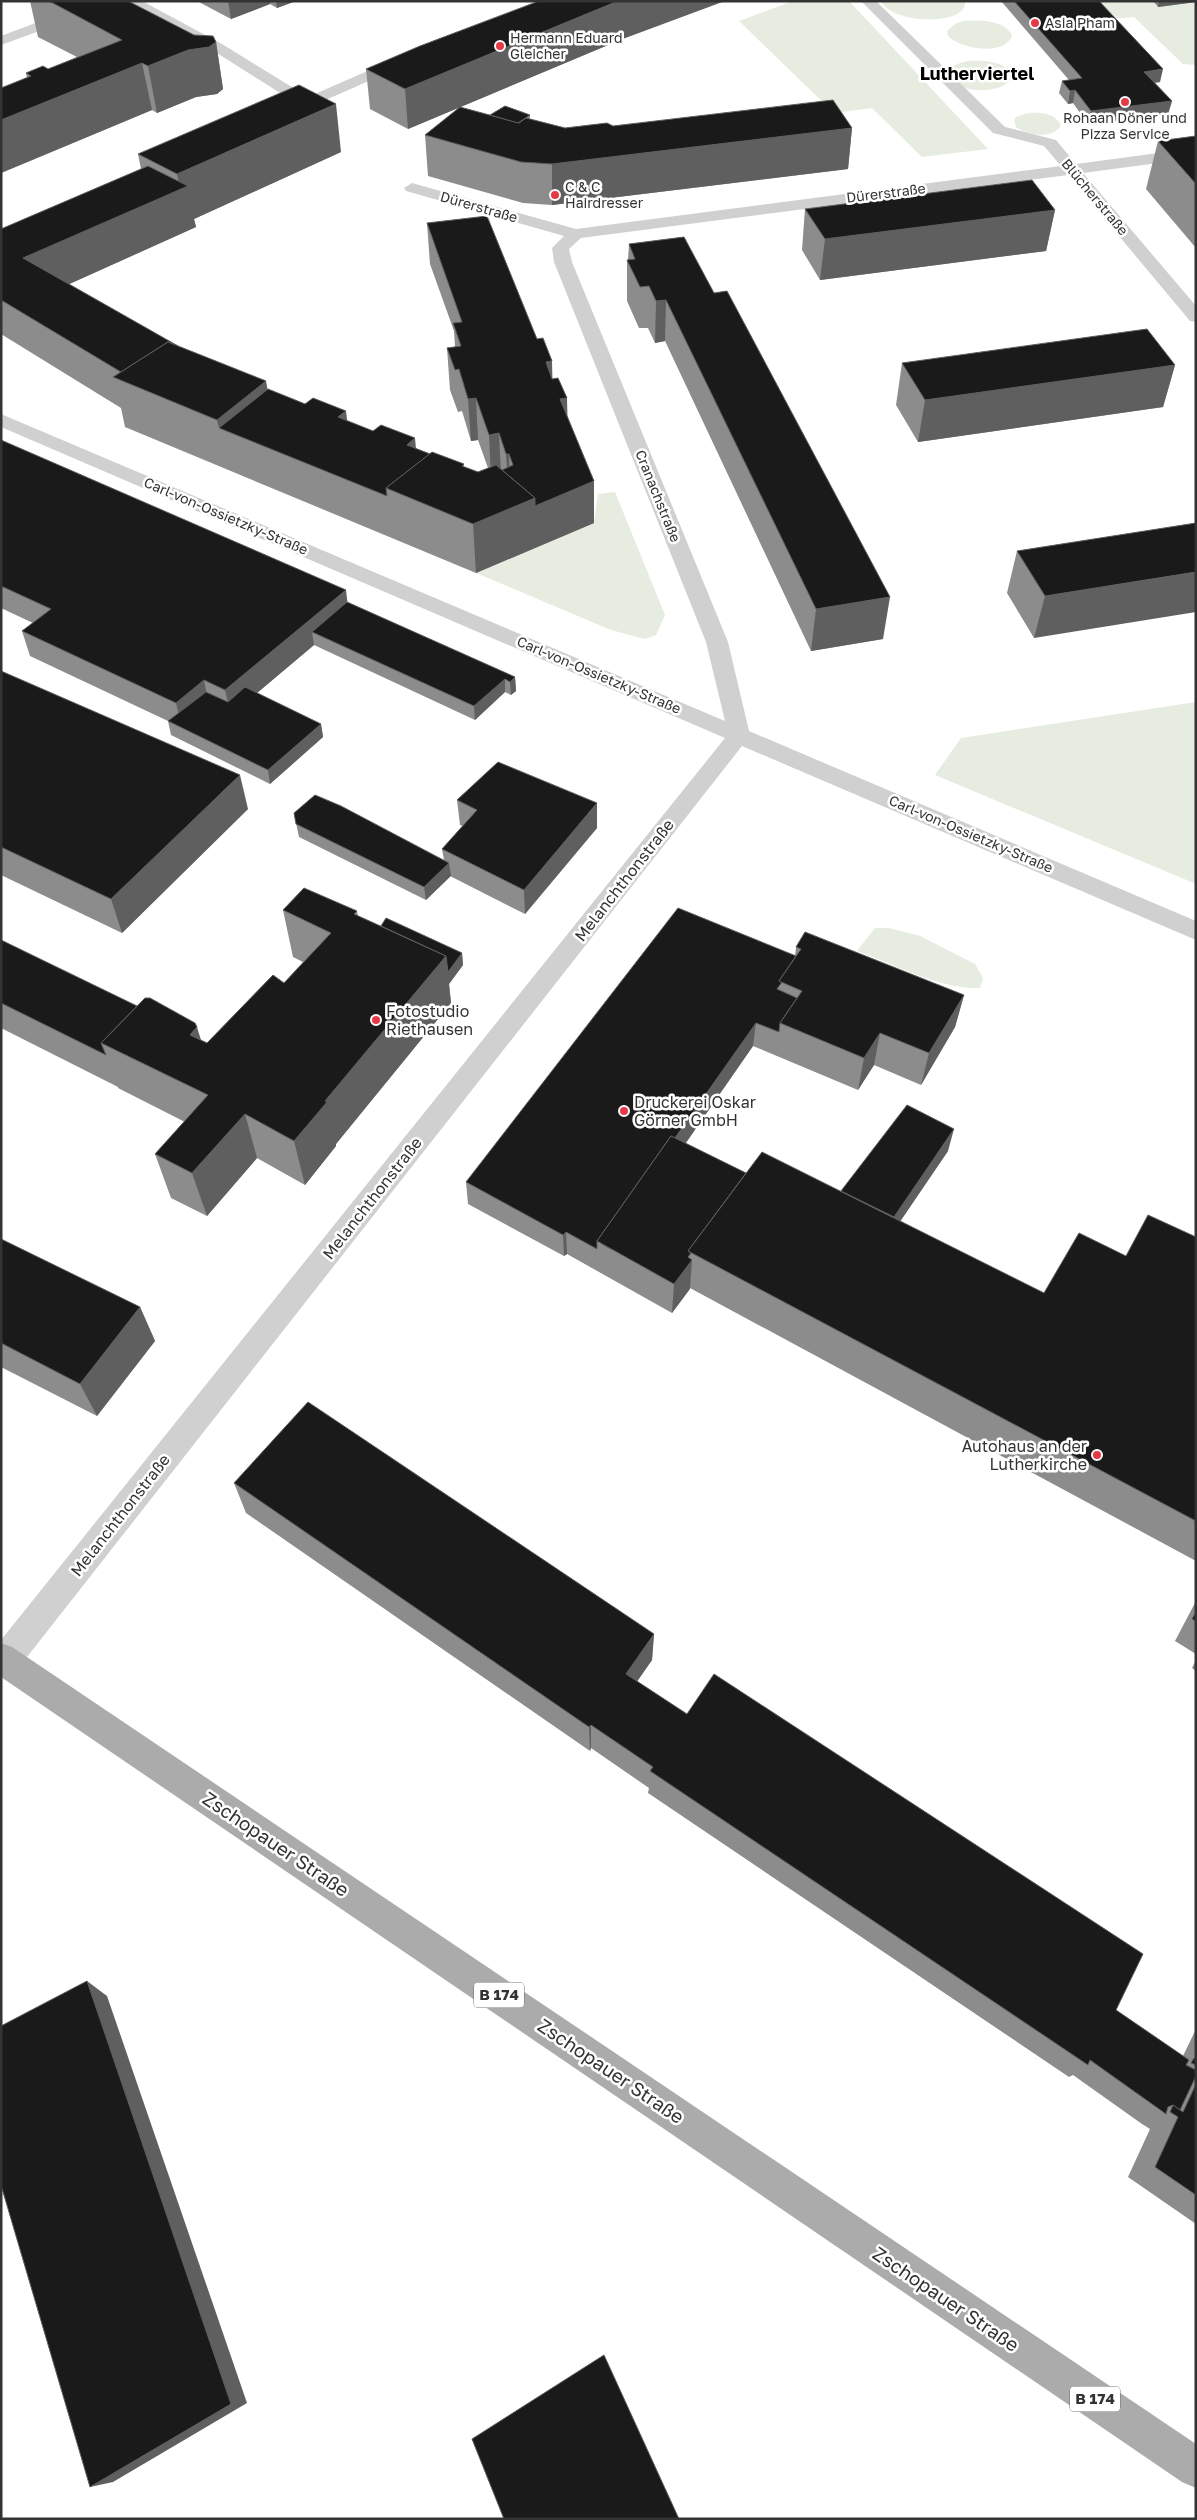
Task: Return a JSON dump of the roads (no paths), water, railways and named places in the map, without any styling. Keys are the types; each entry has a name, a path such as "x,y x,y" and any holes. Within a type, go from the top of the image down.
{"main road":[{"name":"Zschopauer Straße","path":"3,1659 1196,2468"}],"street":[{"path":"1,41 108,1"},
{"path":"131,1 217,46 307,103"},
{"name":"Blücherstraße","path":"868,1 999,130 1050,143 1196,318"},
{"path":"270,120 414,56"},
{"name":"Dürerstraße","path":"412,188 576,234 1196,153"},
{"name":"Cranachstraße","path":"576,234 560,248 563,262 717,642 739,735"},
{"name":"Carl-von-Ossietzky-Straße","path":"1,420 1196,931"},
{"name":"Melanchthonstraße","path":"3,1659 739,735"}],"place":[{"name":"Asia Pham","path":"1035,23"},
{"name":"Hermann Eduard Gleicher","path":"500,46"},
{"name":"Rohaan Döner und Pizza Service","path":"1125,102"},
{"name":"C & C Hairdresser","path":"555,195"},
{"name":"Fotostudio Riethausen","path":"376,1020"},
{"name":"Druckerei Oskar Görner GmbH","path":"624,1111"},
{"name":"Autohaus an der Lutherkirche","path":"1097,1455"}],"district":[{"name":"Lutherviertel","path":"977,74"}]}
